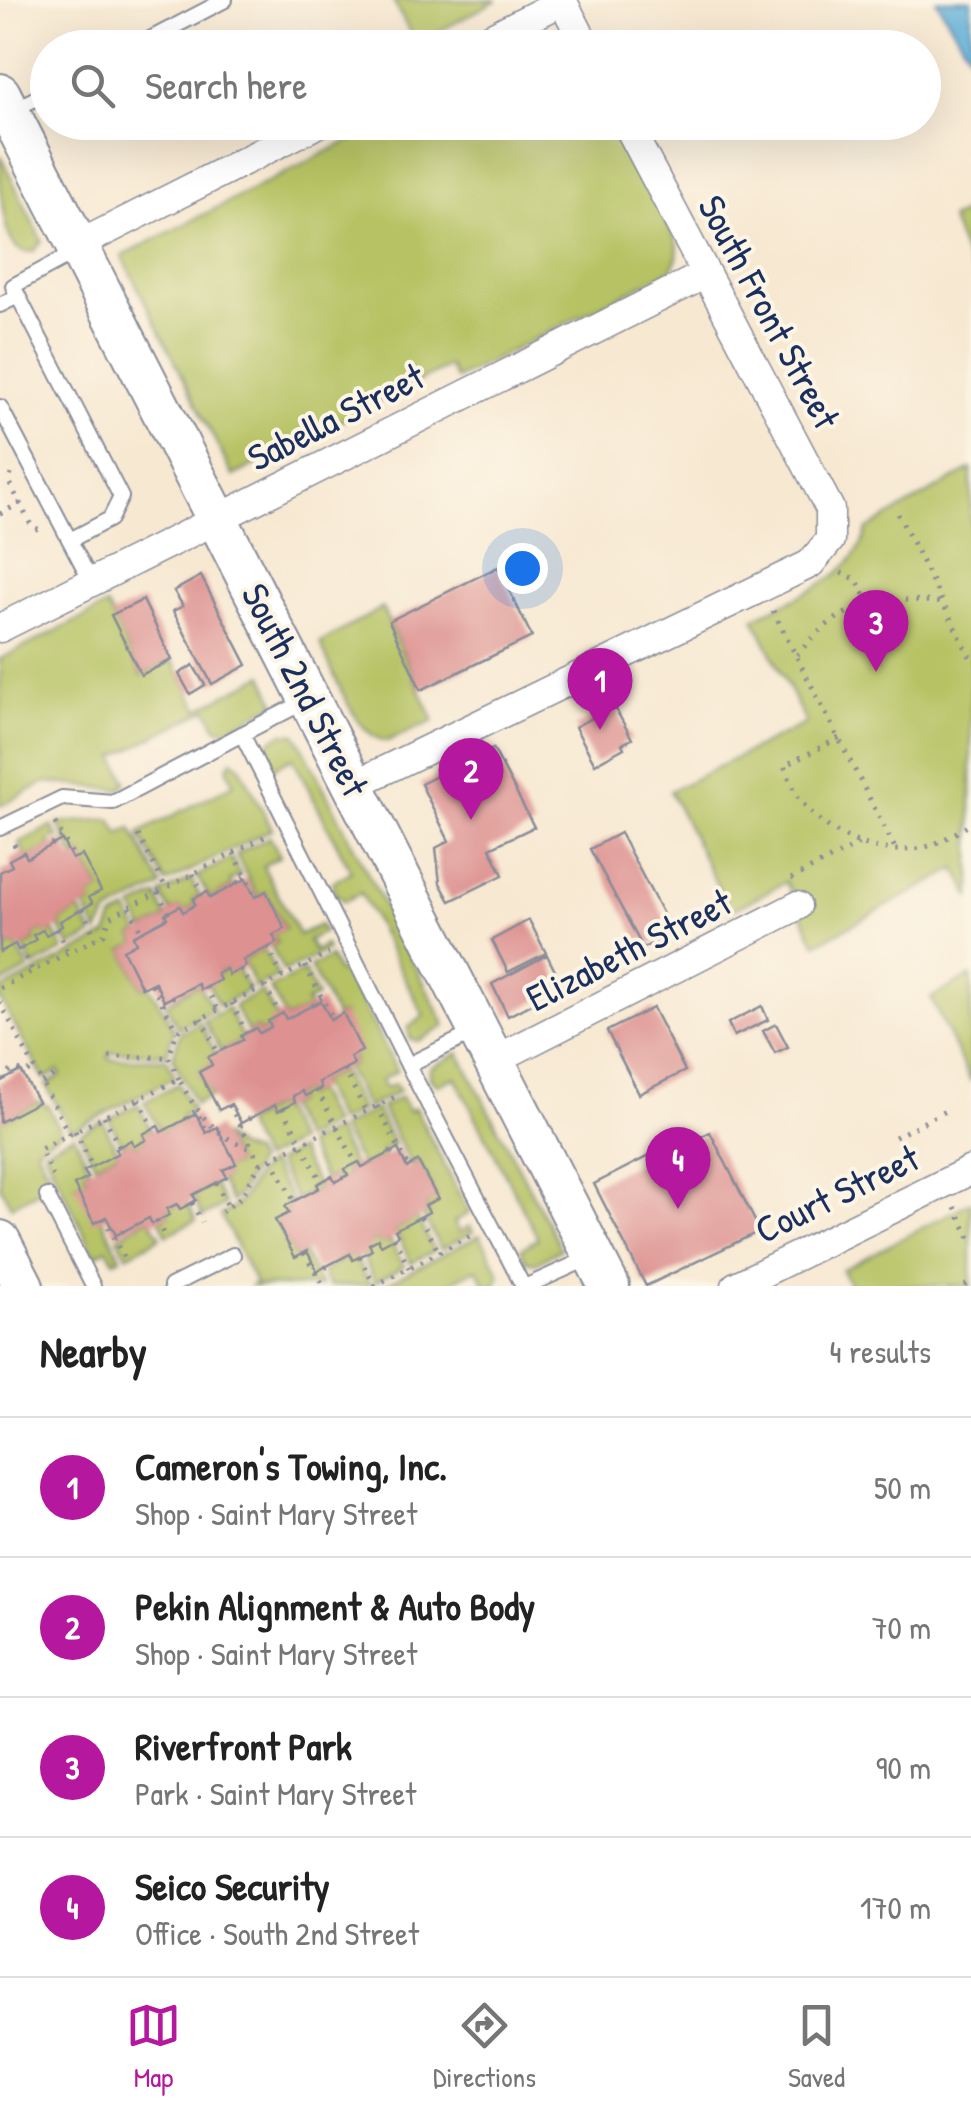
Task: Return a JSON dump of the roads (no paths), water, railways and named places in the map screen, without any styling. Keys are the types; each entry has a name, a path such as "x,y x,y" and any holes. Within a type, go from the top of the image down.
{"main road":[{"name":"South 2nd Street","path":"4,103 602,1271"},
{"path":"0,1241 23,1286"}],"street":[{"path":"504,30 562,0 578,30"},
{"path":"79,248 286,140"},
{"name":"South Front Street","path":"354,785 810,564 830,540 830,509 635,140"},
{"name":"Sabella Street","path":"0,628 706,274"},
{"name":"Elizabeth Street","path":"487,1045 791,894"},
{"name":"Court Street","path":"736,1286 971,1170"}],"lane":[{"path":"168,30 225,0"},
{"path":"4,103 30,96"},
{"path":"70,540 110,518 122,497 13,286 79,248"},
{"path":"0,306 18,296"},
{"path":"0,406 92,582"},
{"path":"0,828 62,798 113,802 310,700"},
{"path":"242,734 408,1065 525,1286 602,1271"},
{"path":"408,1065 487,1045"},
{"path":"47,1196 93,1286"},
{"path":"171,1286 232,1255"}],"water":[{"path":"936,0 971,0 971,57"}],"place":[{"name":"Riverfront Park","path":"876,672"},
{"name":"Cameron's Towing, Inc.","path":"600,730"},
{"name":"Pekin Alignment & Auto Body","path":"471,820"},
{"name":"Seico Security","path":"678,1209"}]}
